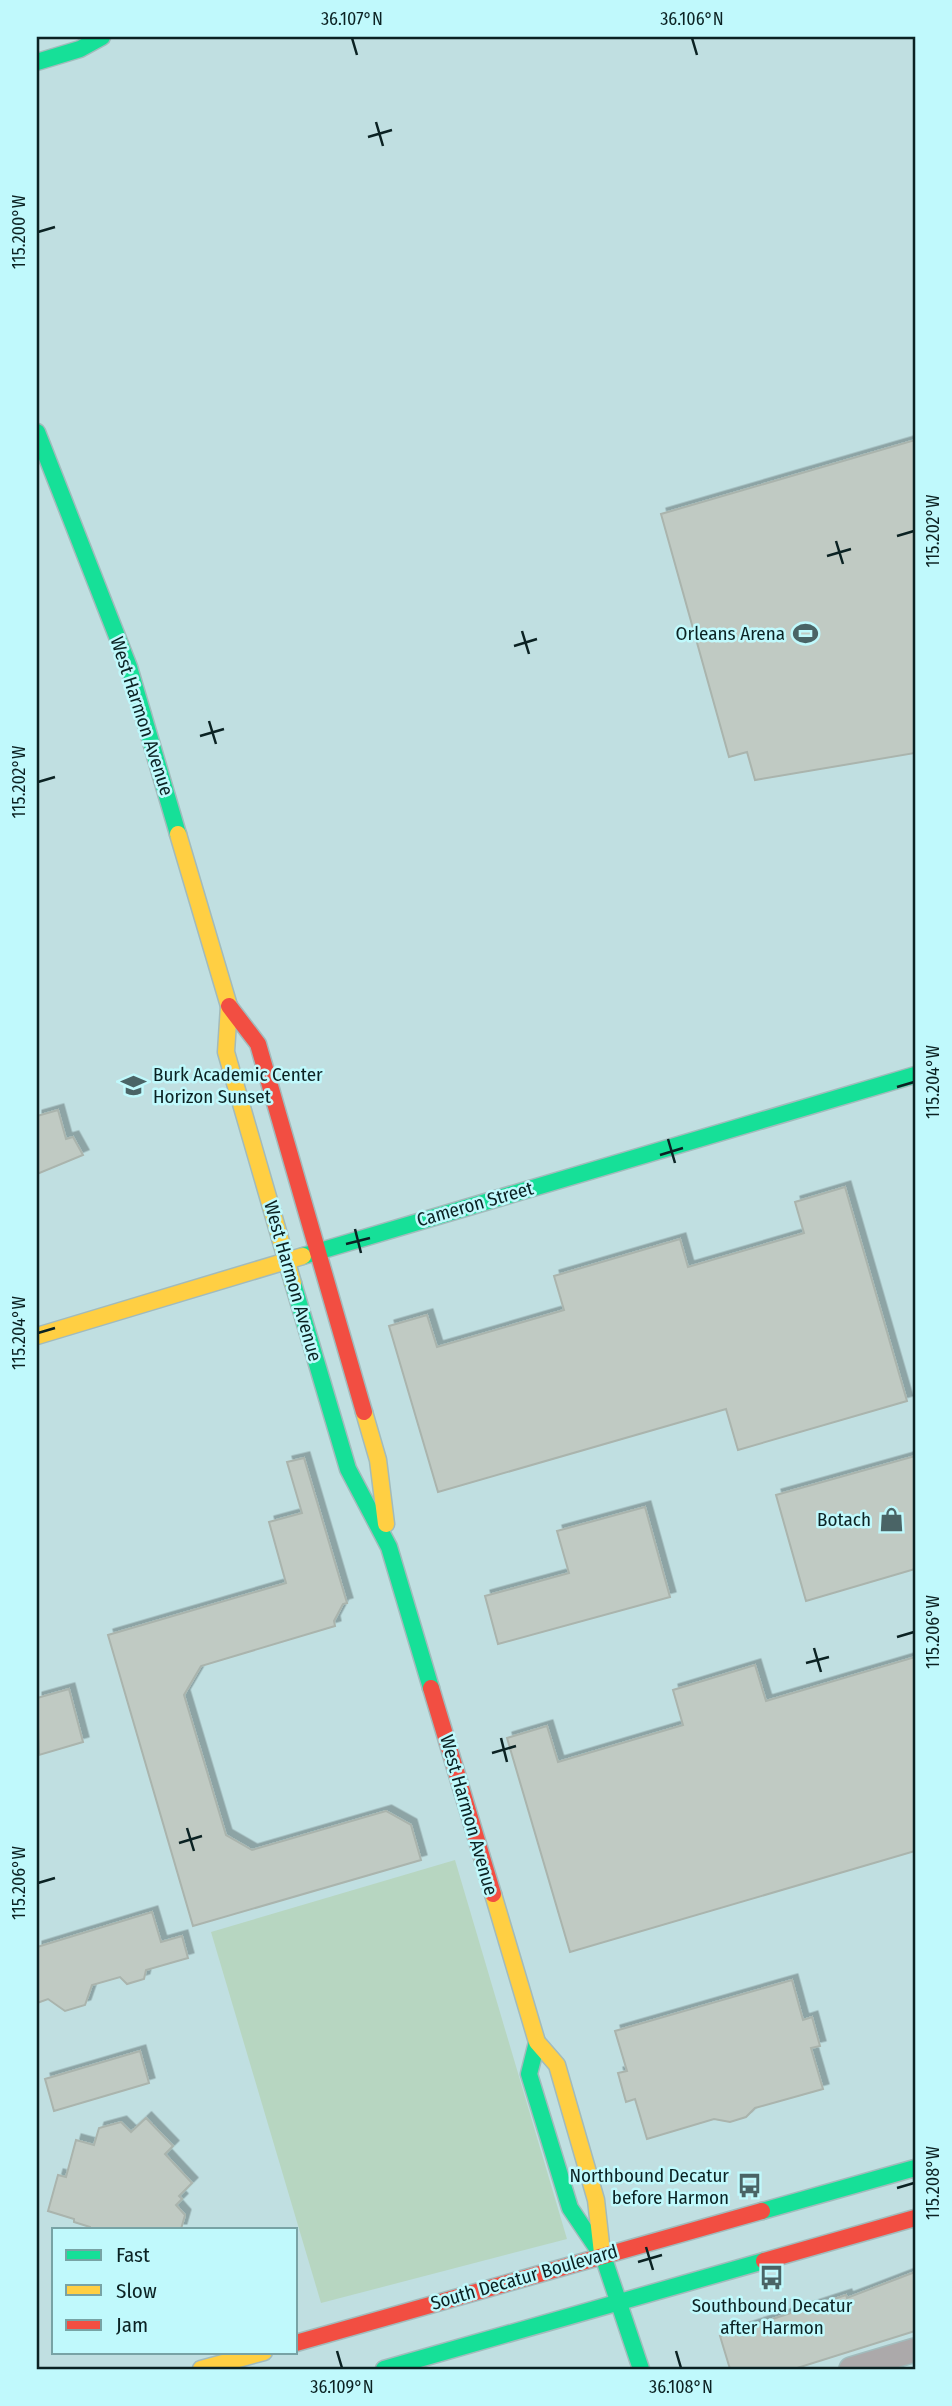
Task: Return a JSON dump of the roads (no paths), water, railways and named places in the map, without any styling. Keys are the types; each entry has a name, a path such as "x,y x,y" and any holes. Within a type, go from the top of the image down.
{"main road":[{"path":"37,62 80,49 102,37"},
{"name":"West Harmon Avenue","path":"37,432 129,667 229,1006 226,1052 348,1469 388,1547"},
{"name":"West Harmon Avenue","path":"229,1006 258,1044 378,1460 388,1547 537,2042 556,2064 596,2200 602,2255 640,2369"},
{"name":"Cameron Street","path":"37,1336 915,1075"},
{"name":"West Harmon Avenue","path":"537,2042 529,2074 570,2208 602,2255"},
{"name":"South Decatur Boulevard","path":"298,2342 915,2168"},
{"path":"384,2369 915,2218"},
{"path":"201,2369 257,2354"}],"street":[{"path":"867,2367 915,2350"}],"place":[{"name":"Orleans Arena","path":"805,633"},
{"name":"Burk Academic Center Horizon Sunset","path":"133,1085"},
{"name":"Botach","path":"891,1519"},
{"name":"Northbound Decatur before Harmon","path":"749,2186"},
{"name":"Southbound Decatur after Harmon","path":"772,2277"}]}
